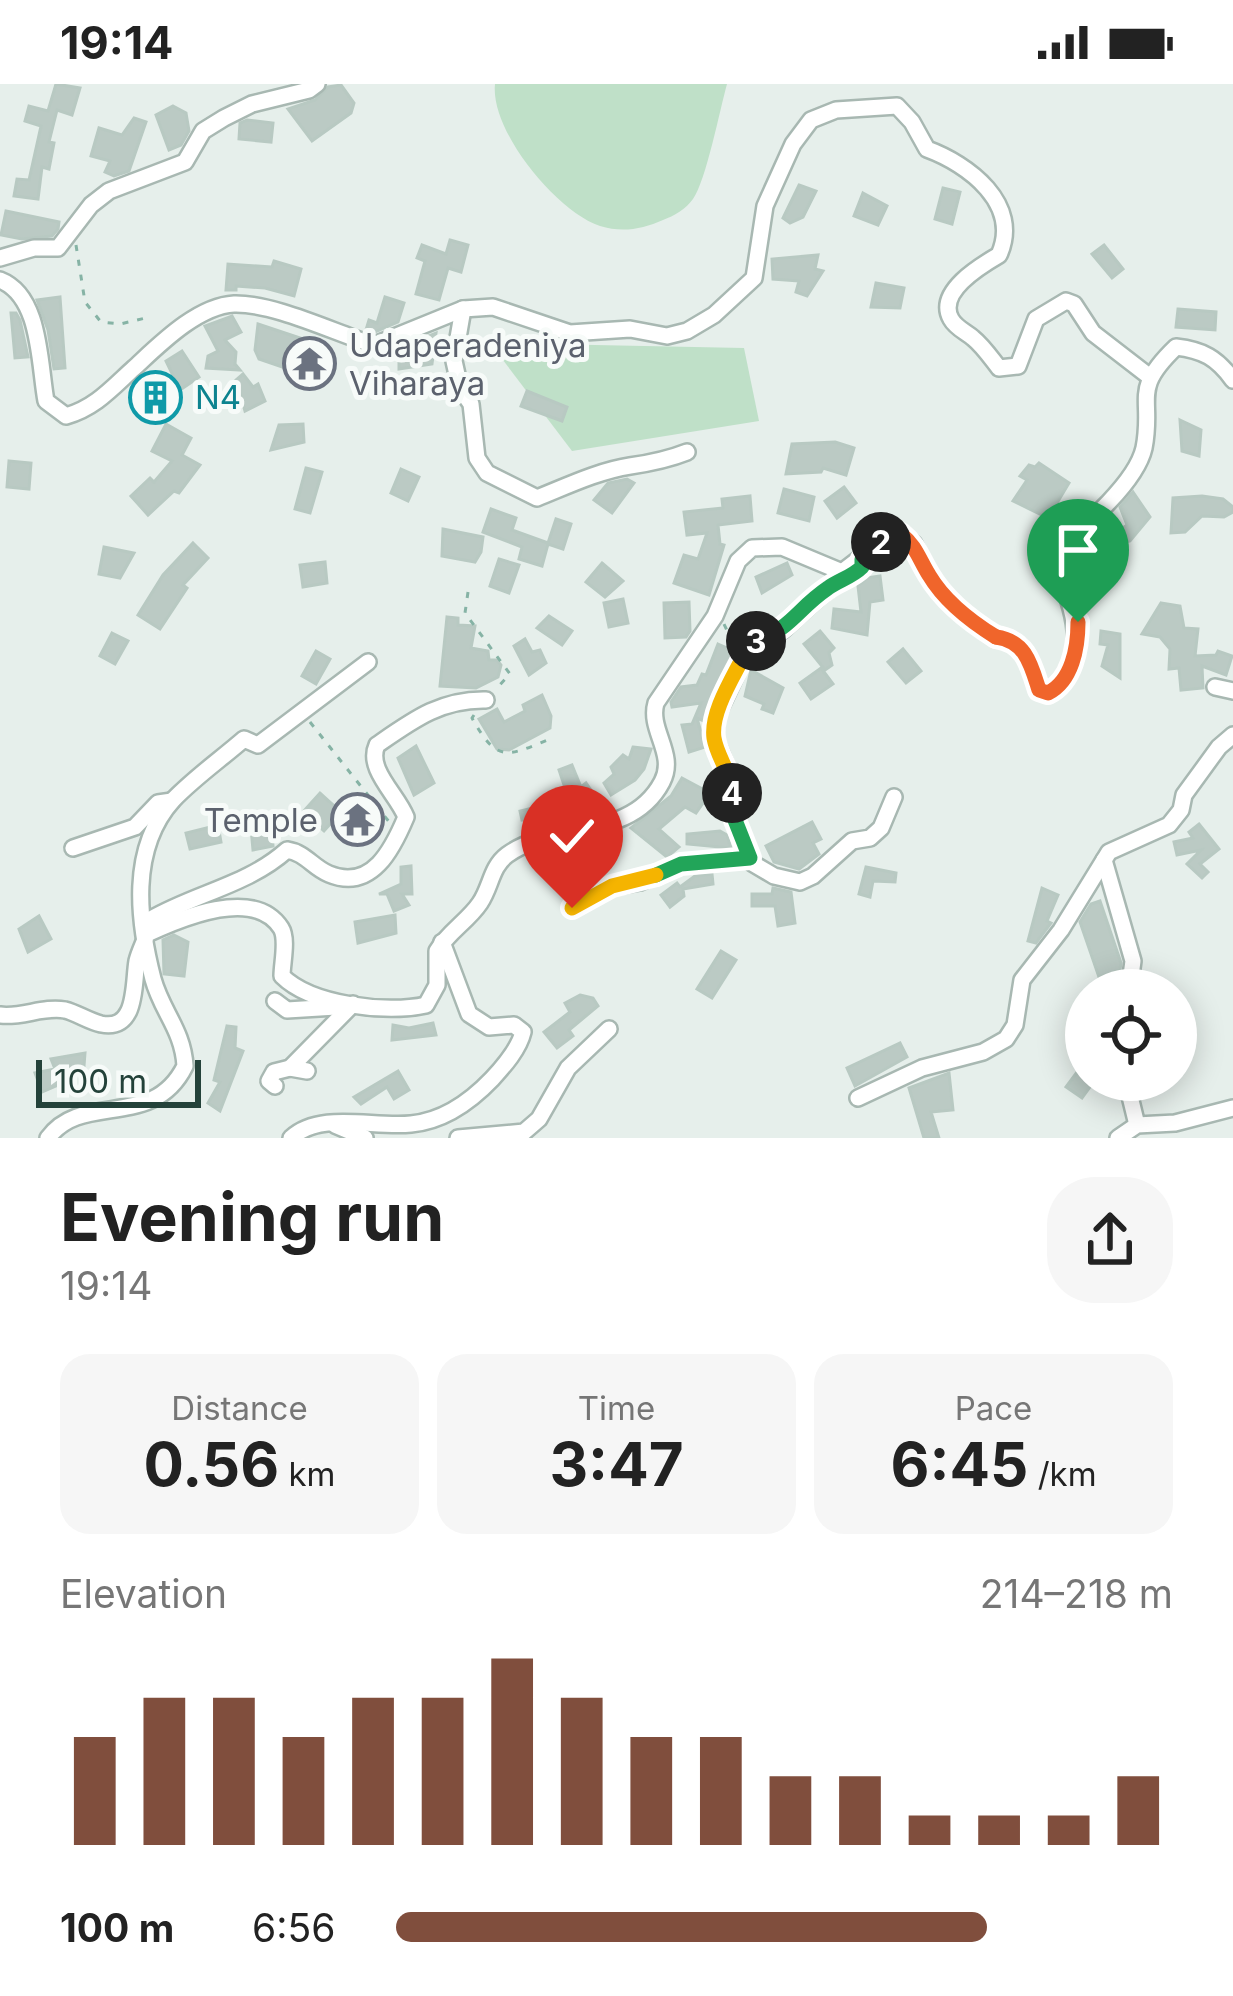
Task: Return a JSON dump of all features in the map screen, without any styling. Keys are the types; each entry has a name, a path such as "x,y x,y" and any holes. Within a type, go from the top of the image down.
{"street":[{"path":"0,258 34,248 58,248 91,205 109,191 185,162 203,131 252,104 317,84"},
{"path":"0,280 25,300 46,400 66,416 88,410 168,338 232,304 265,308 377,344 464,309 493,307 570,333 630,329 667,336 687,332 714,316 754,278 765,206 793,144 811,120 836,110 897,106 927,149 947,156 985,182 1004,225 999,255 976,268 949,302 948,314 955,326 976,340 999,368 1011,369 1018,366 1036,319 1066,301 1074,304 1093,333 1150,377"},
{"path":"464,309 455,375 470,404 477,458 487,473 537,498 595,476 687,452"},
{"path":"275,1000 287,1010 426,1005 436,985 436,950 480,903 496,866 536,840 620,820 649,800 667,768 652,715 656,703 715,616 738,561 752,548 782,548 842,572 889,536 901,534 914,544 930,578 956,609 995,637 1020,646 1039,690 1054,692 1071,663 1078,622 1052,556 1058,542 1074,535 1099,512 1138,465 1144,446 1144,394 1150,377 1176,347 1200,350 1221,364 1233,380"},
{"path":"862,559 854,575 814,597 779,634 758,640 743,658 717,715 714,737 731,778 733,815 752,863 774,876 800,882 814,876 852,841 870,838 881,828 894,797"},
{"path":"48,1138 71,1116 127,1110 158,1097 185,1066 184,1042 154,982 142,922 141,873 150,834 172,801 244,739 258,745 368,662"},
{"path":"1215,687 1233,691"},
{"path":"0,1015 64,1010 116,1024 125,1018 136,994 137,959 151,919 239,881 287,850 302,853 327,874 367,874 385,860 406,817 376,766 377,745 431,708 466,699 486,700"},
{"path":"859,1098 922,1068 983,1052 1006,1040 1015,1024 1022,980 1061,930 1109,852 1168,825 1181,810 1184,795 1233,735"},
{"path":"73,848 135,827 158,803 172,801"},
{"path":"572,908 612,886 640,882 681,864 750,858"},
{"path":"1104,860 1131,969"},
{"path":"147,934 217,907 256,911 280,926 284,935 282,976 311,996 352,1005"},
{"path":"291,1138 314,1124 413,1124 437,1118 470,1101 521,1041 523,1031 514,1025 489,1027 470,1014 442,942"},
{"path":"275,1086 269,1081 274,1072 299,1070 352,1005"},
{"path":"458,1138 524,1132 539,1119 568,1068 609,1029"},
{"path":"1131,1101 1137,1125"},
{"path":"1118,1138 1137,1125 1174,1123 1233,1108"},
{"path":"332,1124 364,1138"}],"path":[{"path":"69,234 79,249 76,264 85,302 101,322 120,324 151,317"},
{"path":"468,592 465,613 510,674 472,718 488,747 515,753 550,739"},
{"path":"715,616 743,658"},
{"path":"302,710 399,834"}],"green space":[{"path":"495,84 727,84 708,161 693,199 667,218 624,230 583,218 547,187 503,124"},
{"path":"490,343 744,348 759,421 572,451"}],"building":[{"path":"56,84 80,88 72,115 57,110 49,142 54,143 49,169 42,167 38,199 14,196 17,179 29,180 41,126 25,121 29,106 48,111"},
{"path":"341,85 354,103 351,113 312,141 288,109"},
{"path":"173,106 186,113 189,131 181,145 169,150 156,115"},
{"path":"134,118 146,122 129,171 114,176 105,172 110,161 91,156 99,128 122,135"},
{"path":"240,123 273,123 271,142 239,139"},
{"path":"799,185 816,191 803,217 790,223 783,218"},
{"path":"943,188 960,192 952,224 935,219"},
{"path":"863,193 887,206 878,225 854,216"},
{"path":"6,211 59,222 58,229 52,236 1,235"},
{"path":"450,240 468,245 461,272 448,268 439,300 416,294 425,261 417,258 422,245 446,254"},
{"path":"1104,245 1123,269 1112,278 1092,254"},
{"path":"818,255 815,269 823,271 807,296 796,292 799,281 773,279 772,259"},
{"path":"274,261 301,269 294,296 265,288 226,290 228,264 272,267"},
{"path":"876,283 904,288 900,308 871,307"},
{"path":"60,297 65,368 54,369 37,300"},
{"path":"385,297 404,303 398,322 375,332 366,330 369,320 377,323"},
{"path":"1178,309 1216,312 1215,330 1176,327"},
{"path":"11,313 20,320 28,357 15,358"},
{"path":"232,316 241,332 225,340 236,352 240,370 206,368 208,356 218,351 205,326"},
{"path":"258,324 309,341 306,350 332,354 322,363 304,360 300,373 259,359 255,350"},
{"path":"436,333 432,364 399,369 399,348"},
{"path":"182,351 199,377 180,390 166,361"},
{"path":"243,374 253,387 258,384 265,401 245,411 236,380"},
{"name":"N4","path":"156,379 174,401 157,415 138,393"},
{"path":"527,391 567,407 562,421 521,406"},
{"path":"1180,420 1201,430 1199,456 1182,451"},
{"path":"166,424 191,438 182,455 200,465 179,493 174,491 148,515 131,496 150,478 154,482 172,461 152,451"},
{"path":"303,424 304,442 271,450 279,425"},
{"path":"835,442 854,448 846,475 823,468 821,472 786,474 792,444"},
{"path":"9,461 31,463 29,489 7,487"},
{"path":"1039,463 1069,483 1048,518 1013,501 1027,480 1020,476 1029,465"},
{"path":"306,468 322,472 310,513 295,509"},
{"path":"401,469 419,477 408,501 391,493"},
{"path":"627,479 634,483 612,513 594,500 608,483"},
{"path":"844,487 856,503 837,518 825,501"},
{"path":"784,489 814,497 809,521 778,513"},
{"path":"1133,492 1150,517 1130,541 1109,546 1110,537 1127,525 1120,507"},
{"path":"750,496 752,521 718,525 724,545 709,595 674,583 684,555 698,559 707,533 687,535 684,512 723,508 722,499"},
{"path":"1173,498 1223,499 1233,512 1224,517 1202,516 1185,532 1171,533"},
{"path":"491,509 516,518 512,530 548,543 556,519 571,524 563,549 548,544 542,566 519,559 522,547 483,532"},
{"path":"443,529 483,537 475,562 442,556"},
{"path":"193,543 208,558 183,585 187,588 160,629 138,615 163,575"},
{"path":"104,547 134,553 120,578 99,574"},
{"path":"499,559 519,565 509,593 490,586"},
{"path":"325,562 327,583 303,587 300,565"},
{"path":"602,563 623,581 605,597 586,582"},
{"path":"787,563 792,575 762,593 756,577"},
{"path":"880,576 883,600 870,602 867,635 832,628 834,609 861,612 858,586"},
{"path":"623,599 628,623 609,627 604,603"},
{"path":"689,602 686,637 665,638 664,603"},
{"path":"1161,603 1180,606 1184,628 1198,629 1195,656 1218,651 1232,656 1226,675 1202,666 1203,688 1181,690 1179,668 1169,669 1170,649 1160,637 1142,634"},
{"path":"549,616 572,631 562,645 537,628"},
{"path":"447,617 458,618 458,625 475,626 471,648 488,651 489,660 497,660 501,665 498,677 476,688 440,686"},
{"path":"820,631 834,648 829,653 832,665 825,670 804,644"},
{"path":"1101,631 1120,634 1120,678 1102,666 1108,645 1100,644"},
{"path":"112,633 128,641 115,664 100,656"},
{"path":"525,639 532,652 540,650 546,663 529,675 514,646"},
{"path":"718,644 734,651 704,721 697,718 705,747 689,752 682,725 692,724 701,703 672,707 671,702 681,687 697,685 702,674 706,675"},
{"path":"903,649 921,671 906,683 888,662"},
{"path":"316,651 330,659 316,684 302,676"},
{"path":"821,668 833,684 811,699 800,683"},
{"path":"751,670 783,688 773,713 745,696"},
{"path":"542,695 551,716 550,728 509,750 497,749 479,719 497,709 504,722"},
{"path":"416,746 434,783 414,795 398,758"},
{"path":"633,747 651,749 644,769 611,795 604,783 614,774 611,767 623,755 629,759"},
{"path":"572,765 581,787 586,783 595,796 573,812 570,808 522,820 520,811 567,794 559,770"},
{"path":"682,778 710,793 696,813 685,807 659,829 679,847 667,857 631,828 671,796"},
{"path":"320,793 341,812 324,831 303,812"},
{"path":"271,815 273,846 253,850 250,817"},
{"path":"812,822 821,839 813,843 819,854 799,869 774,862 766,846"},
{"path":"1199,824 1219,849 1200,864 1208,872 1202,878 1187,864 1201,850 1177,855 1174,842 1193,838 1189,832"},
{"path":"218,825 221,842 190,849 186,833"},
{"path":"720,831 727,835 731,848 687,844 687,834"},
{"path":"411,866 412,894 402,894 409,905 394,911 387,894 379,894 401,884 401,867"},
{"path":"866,867 896,873 895,882 873,881 870,897 859,894"},
{"path":"712,874 713,884 683,889 684,896 670,907 661,895 677,883 680,887 695,876"},
{"path":"773,888 791,892 795,923 778,926 775,906 752,906 752,894 772,894"},
{"path":"1042,888 1058,895 1047,921 1051,923 1036,943 1028,941"},
{"path":"1100,901 1120,969 1096,969 1080,922 1091,904"},
{"path":"395,915 396,933 358,943 355,922"},
{"path":"39,916 51,939 28,952 19,929"},
{"path":"174,935 188,942 184,976 164,974 163,940"},
{"path":"721,951 736,960 712,998 697,989"},
{"path":"580,995 593,998 598,1006 569,1030 573,1036 557,1048 544,1032 570,1012 565,1003"},
{"path":"433,1023 436,1035 392,1040 393,1025 409,1028"},
{"path":"227,1026 236,1027 235,1048 243,1051 220,1111 208,1103 220,1082 214,1080"},
{"path":"900,1043 907,1057 855,1086 847,1068"},
{"path":"85,1053 84,1066 72,1068 74,1078 42,1092 35,1073 55,1069 51,1059"},
{"path":"398,1071 409,1090 394,1099 387,1087 361,1104 354,1097"},
{"path":"949,1073 953,1110 931,1112 939,1138 924,1138 909,1088"}],"place":[{"name":"Udaperadeniya Viharaya","path":"310,364"},
{"name":"N4","path":"156,397"},
{"name":"Temple","path":"357,820"}],"route":[{"path":"572,908 612,886 640,882 681,864 750,858 733,815 731,778 714,737 717,715 748,647 779,634 814,597 854,575 862,559 889,536 901,534 914,544 930,578 956,609 995,637 1020,646 1039,690 1054,692 1065,680 1078,639 1078,622"}]}
